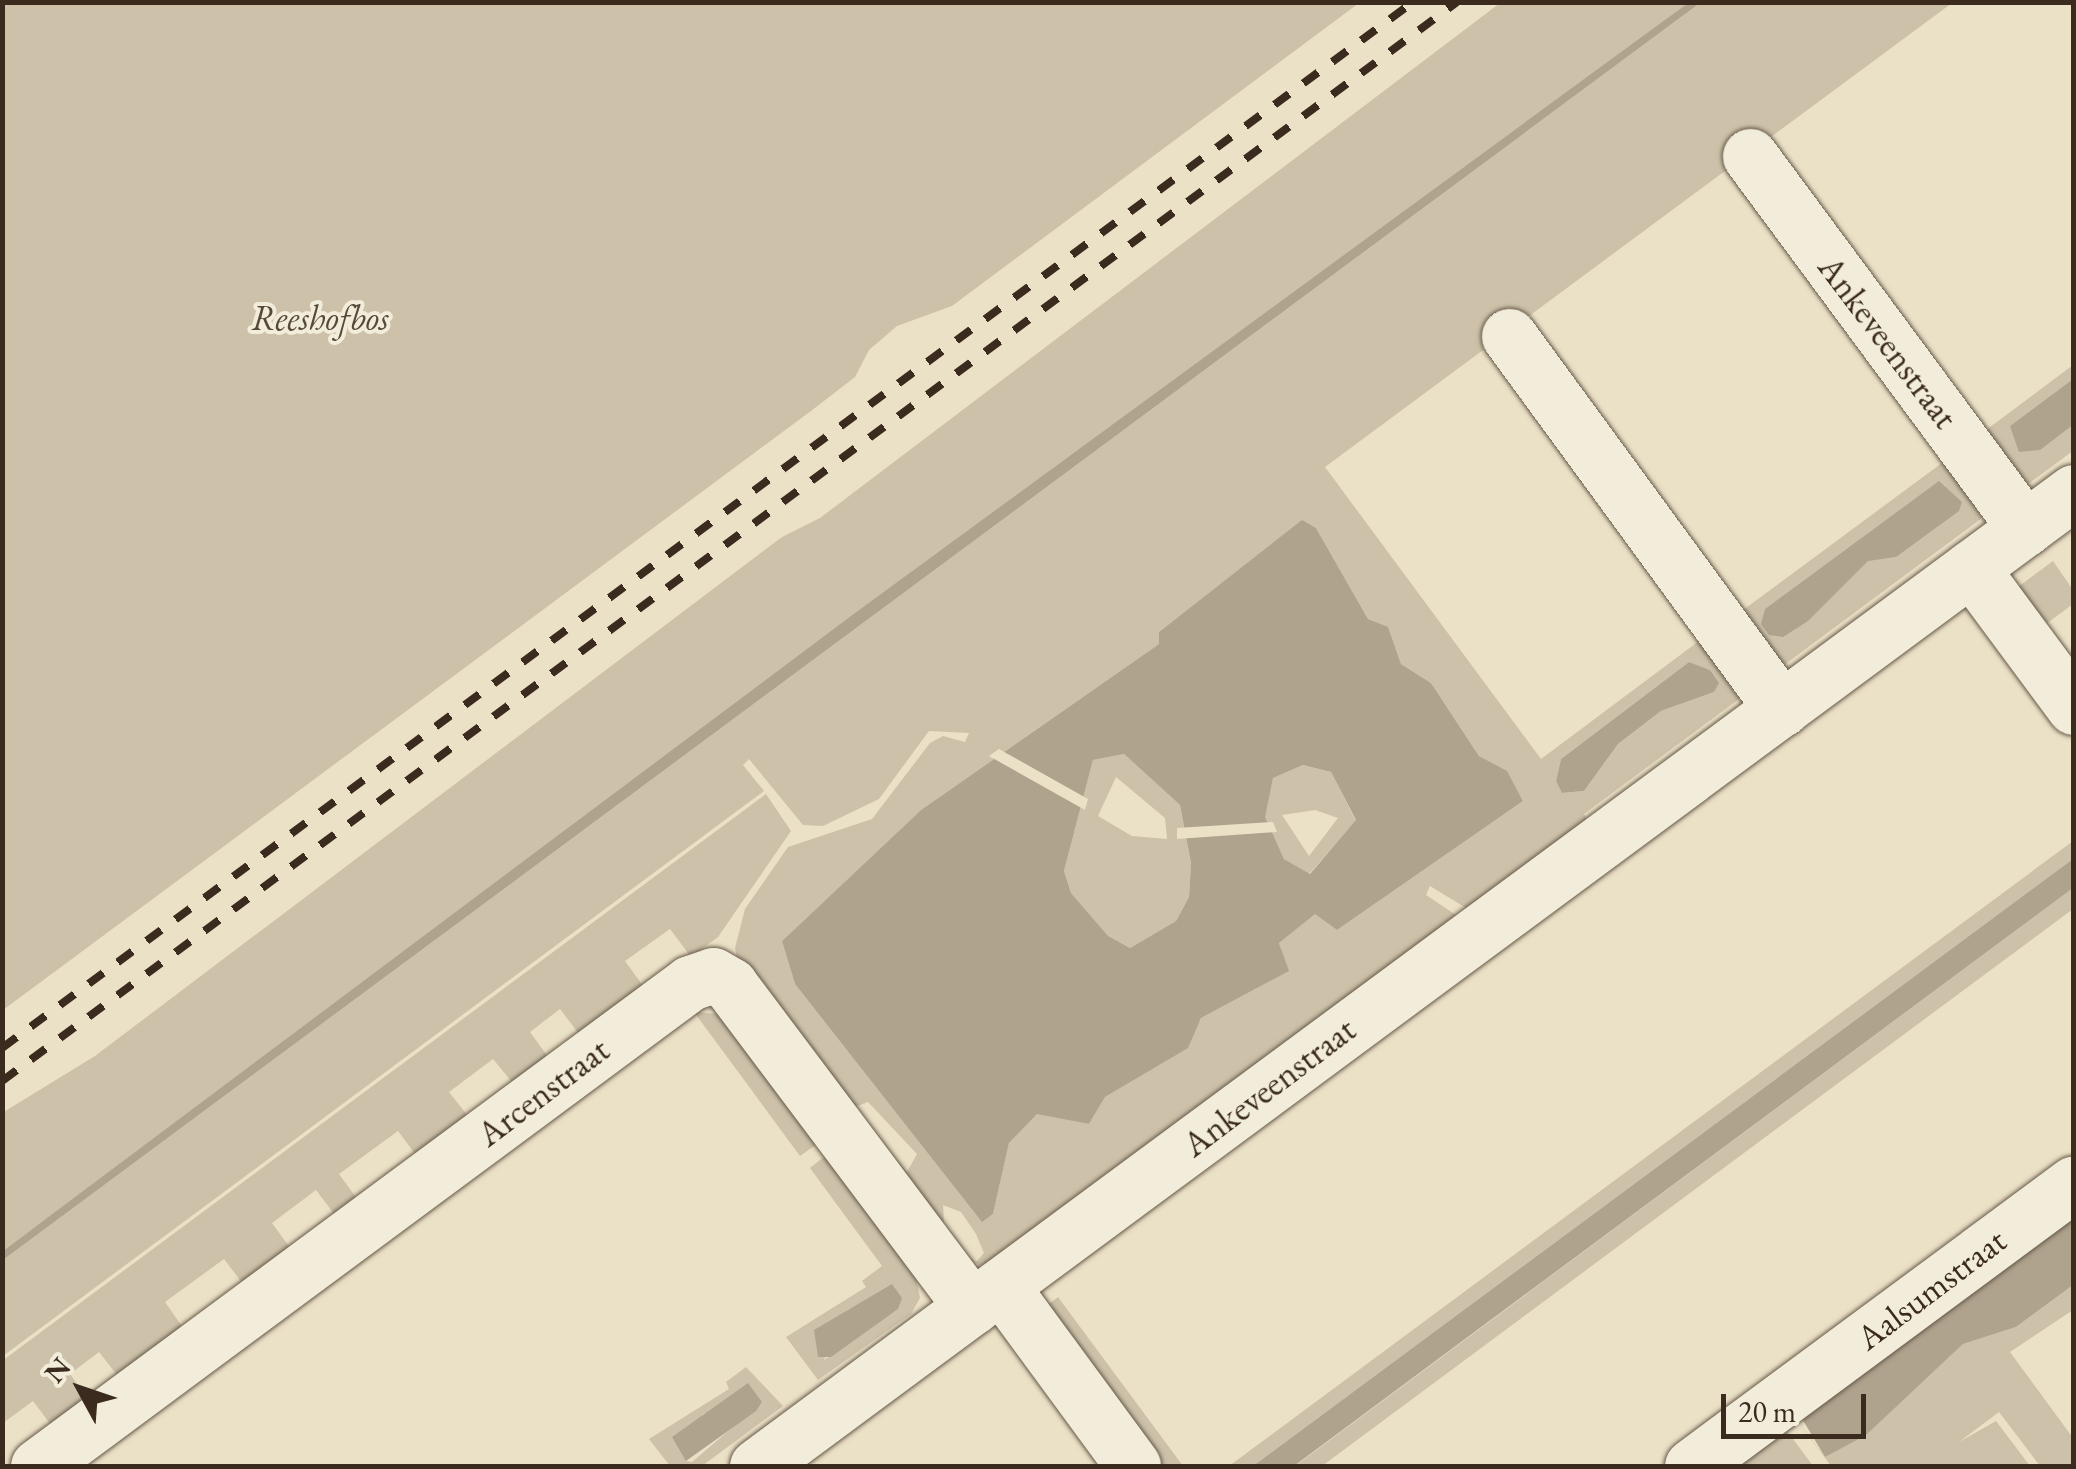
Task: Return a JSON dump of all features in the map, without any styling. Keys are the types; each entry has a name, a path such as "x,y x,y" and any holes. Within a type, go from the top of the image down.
{"street":[{"name":"Ankeveenstraat","path":"1750,156 2026,528"},
{"path":"1509,336 1782,708"},
{"name":"Ankeveenstraat","path":"757,1466 2074,492"},
{"path":"1971,568 2074,707"},
{"name":"Arcenstraat","path":"38,1466 690,983 712,974 730,985 987,1297"},
{"name":"Aalsumstraat","path":"1692,1466 2074,1182"},
{"path":"987,1297 1133,1466"}],"green space":[{"name":"Reeshofbos","path":"2,3 1359,3 952,306 897,326 869,350 855,377 811,411 3,1010"},
{"path":"1500,3 1688,3 3,1251 2,1113 95,1056 782,537 820,518"},
{"path":"1700,3 1952,3 1325,467 1541,759 1707,635 1736,678 1739,699 1584,814 1590,824 1471,911 1430,886 1426,895 1462,919 1007,1257 980,1265 948,1247 739,966 735,948 745,909 788,847 872,819 930,743 943,736 965,742 969,733 929,731 879,799 823,826 803,825 749,759 743,765 764,791 3,1356 3,1260","holes":["1302,521 1316,528 1368,619 1388,628 1401,664 1431,683 1479,756 1507,772 1523,801 1337,930 1315,913 1279,943 1288,971 1201,1018 1187,1048 1105,1097 1089,1124 1037,1113 1009,1143 993,1214 982,1221 795,984 782,941 921,810 1159,644 1159,632","1689,662 1710,670 1718,683 1714,692 1661,711 1618,744 1584,791 1562,793 1556,781 1561,759","868,1102 917,1154 907,1172 860,1121 855,1107","943,1205 961,1212 984,1253 976,1262 945,1240"]},
{"path":"2073,365 2073,379 2010,426 2040,449 2073,425 2073,451 2024,487 1982,433"},
{"path":"1946,460 1982,518 1784,665 1774,662 1739,613","holes":["1946,484 1896,557 1868,560 1783,637"]},
{"path":"2053,561 2073,590 2073,604 2042,627 2018,587"},
{"path":"1124,754 1180,805 1191,863 1189,897 1176,921 1130,948 1107,936 1071,893 1064,871 1093,760","holes":["1116,777 1165,818 1167,839 1132,836 1098,816"]},
{"path":"1303,765 1331,772 1356,821 1309,874 1284,859 1264,817 1273,778","holes":["1315,810 1338,818 1309,856 1282,815"]},
{"path":"766,794 791,831 718,937 691,957 670,929 625,961 646,990 582,1038 560,1009 530,1032 551,1061 516,1087 493,1059 449,1092 471,1120 419,1159 398,1131 339,1174 360,1203 338,1219 316,1190 272,1223 293,1252 246,1288 224,1259 165,1302 186,1332 121,1380 99,1352 70,1374 91,1403 54,1429 33,1401 3,1423 2,1361"},
{"path":"2073,841 2073,859 1253,1466 1229,1466"},
{"path":"2073,888 2073,909 1322,1466 1295,1466"},
{"path":"694,1012 718,1014 817,1144 800,1156"},
{"path":"825,1156 916,1278 920,1298 911,1314 818,1380 786,1337 866,1287 862,1281 882,1266 810,1168","holes":["894,1286 898,1309 824,1360 846,1311"]},
{"path":"2073,1285 2073,1310 2010,1352 2073,1438 2073,1466 2040,1466 1999,1412 1959,1442 1996,1421 2030,1466 1831,1466 1790,1411 1825,1457 1879,1422 1963,1344 2016,1327"},
{"path":"1058,1297 1183,1466 1160,1466 1056,1326 1046,1306"},
{"path":"746,1367 783,1406 702,1466 670,1466 649,1439 729,1389 726,1382","holes":["762,1402 692,1462 686,1461 703,1414"]},
{"path":"1779,1420 1813,1466 1716,1466"}],"shaded area":[{"path":"1688,3 1700,3 3,1260 3,1251 851,616"},
{"path":"2073,379 2073,425 2040,450 2019,452 2010,426"},
{"path":"1939,481 1962,502 1959,511 1896,557 1868,561 1808,621 1783,637 1769,635 1761,624 1765,609"},
{"path":"1302,520 1316,528 1368,619 1388,627 1401,664 1431,683 1479,756 1507,771 1523,801 1337,930 1315,914 1279,943 1289,971 1201,1018 1188,1048 1105,1097 1089,1124 1037,1114 1009,1143 993,1214 982,1222 795,984 782,941 921,810 1159,644 1159,632","holes":["1124,754 1180,805 1191,863 1189,897 1176,921 1130,948 1108,936 1071,893 1064,871 1093,760","1303,765 1331,772 1356,820 1310,874 1284,859 1265,817 1273,778"]},
{"path":"1689,662 1710,670 1719,683 1714,692 1661,711 1618,744 1584,791 1562,793 1556,781 1561,759"},
{"path":"2073,859 2073,888 1294,1466 1253,1466"},
{"path":"2073,1215 2073,1285 2016,1327 1963,1344 1866,1435 1825,1457 1801,1417"},
{"path":"892,1284 902,1298 898,1309 831,1357 818,1357 814,1330"},
{"path":"748,1383 762,1402 756,1411 686,1461 672,1437"}],"pier":[{"path":"999,749 1088,799 1085,810 989,756"},
{"path":"1273,822 1277,832 1177,839 1177,828"}],"railway":[{"path":"2,1048 1413,2"},
{"path":"2,1081 1457,2"}]}
